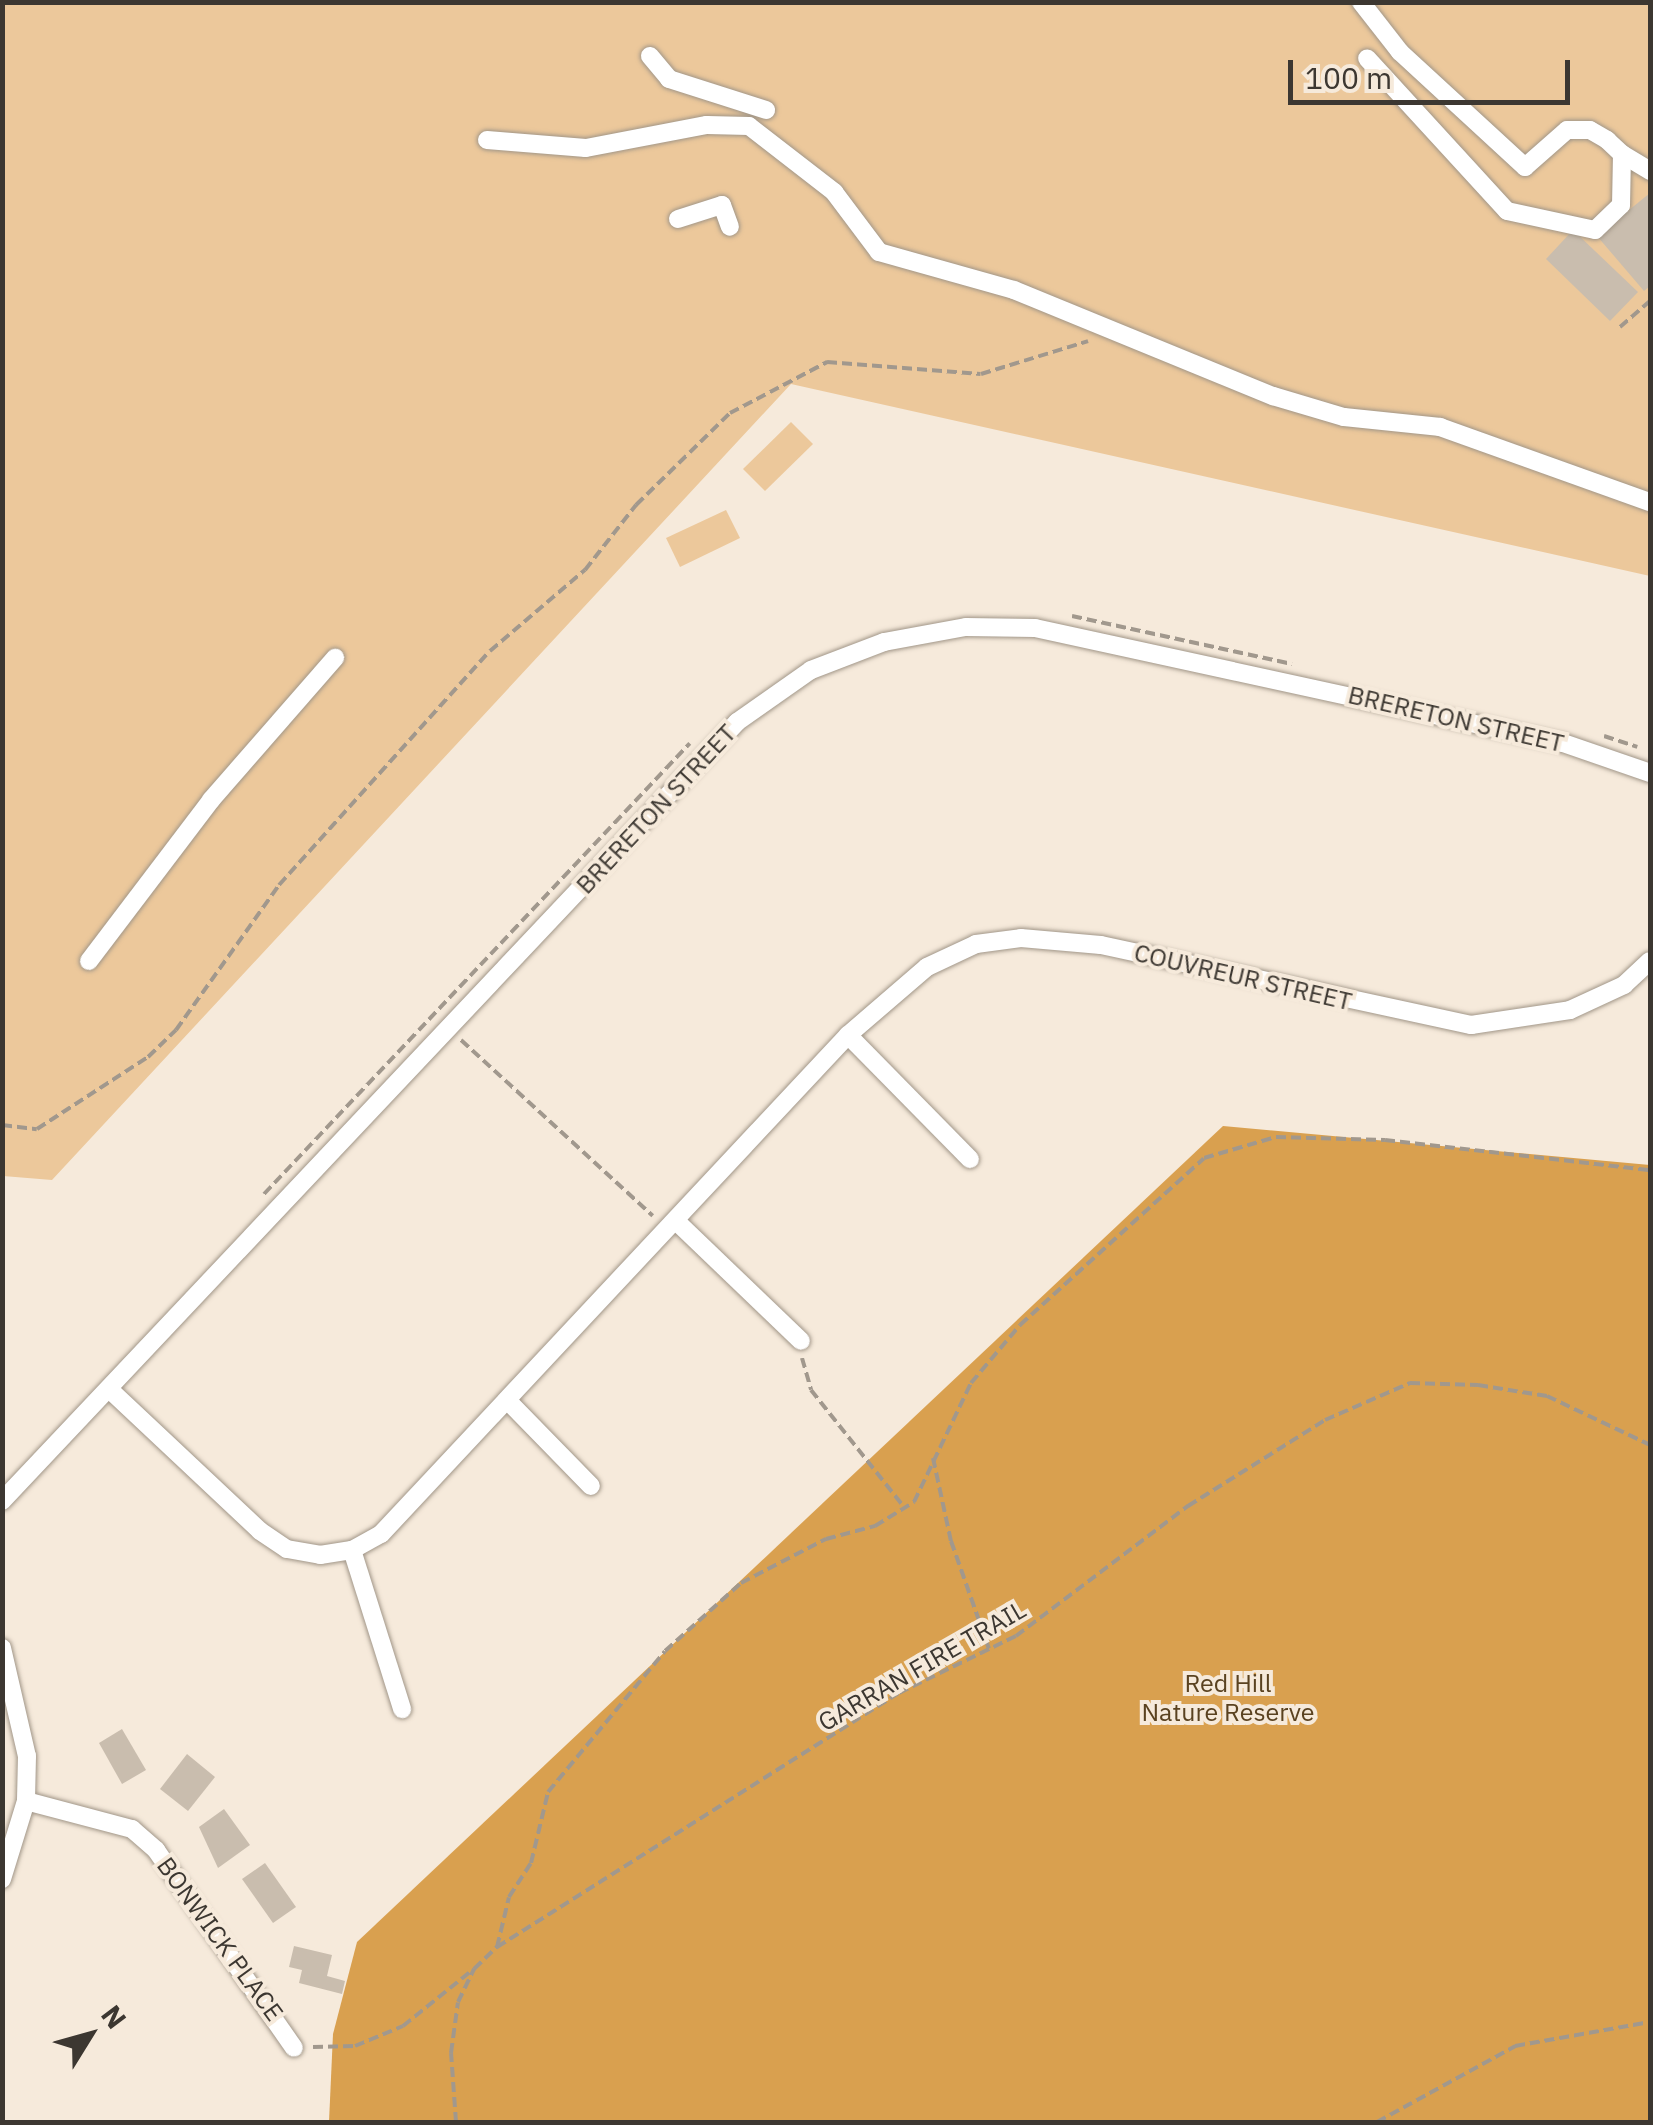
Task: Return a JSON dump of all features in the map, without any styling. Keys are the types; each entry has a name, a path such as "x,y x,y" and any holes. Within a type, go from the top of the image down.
{"street":[{"path":"1361,2 1400,52 1525,166 1567,130 1598,134 1650,171"},
{"path":"650,56 669,79 766,110"},
{"path":"1367,58 1482,188 1524,217 1595,230 1621,205 1622,154"},
{"path":"487,140 586,148 706,125 749,126 834,192 879,252 1014,290 1112,334 1158,346 1273,396 1344,417 1440,427 1650,502"},
{"path":"678,219 722,205 730,227"},
{"name":"BRERETON STREET","path":"2,1501 737,722 811,670 884,642 966,628 1035,628 1563,742 1650,772"},
{"path":"89,961 211,800 335,658"},
{"name":"COUVREUR STREET","path":"352,1550 381,1534 848,1034 927,967 976,944 1021,938 1101,945 1471,1025 1570,1010 1624,984 1650,961"},
{"path":"848,1034 970,1159"},
{"path":"672,1225 801,1342"},
{"path":"110,1389 260,1531 288,1549 320,1555 352,1550 402,1708"},
{"path":"506,1400 591,1486"},
{"path":"2,1648 27,1756 26,1802 2,1879"},
{"name":"BONWICK PLACE","path":"26,1802 132,1829 156,1850 294,2048"}],"path":[{"path":"1620,327 1650,301"},
{"path":"2,1126 36,1129 162,1043 278,884 490,652 585,570 636,504 730,413 827,362 981,374 1112,334"},
{"path":"1059,614 1295,664"},
{"path":"1592,732 1650,754"},
{"path":"258,1200 696,737"},
{"path":"432,1013 672,1225"},
{"path":"498,1947 509,1897 530,1863 548,1792 664,1651 742,1583 905,1508 970,1383 1020,1326 1204,1158 1276,1136 1385,1140 1650,1170"},
{"path":"801,1342 803,1376 905,1508"},
{"name":"GARRAN FIRE TRAIL","path":"456,2122 451,2053 458,2002 474,1969 498,1947 899,1693 1016,1636 1188,1506 1310,1430 1410,1384 1478,1384 1547,1396 1650,1445"},
{"path":"933,1458 950,1541 989,1649"},
{"path":"294,2048 355,2046 403,2026 474,1969"},
{"path":"1376,2122 1515,2046 1650,2022"}],"shaded area":[{"path":"2,3 1650,3 1650,576 791,384 52,1180 3,1176"},
{"path":"791,422 813,444 765,491 743,469"},
{"path":"726,510 740,538 680,567 666,538"}],"green space":[{"name":"Red Hill Nature Reserve","path":"1223,1126 1650,1165 1650,2122 329,2122 333,2034 357,1942"}],"building":[{"path":"1650,193 1650,286 1644,291 1597,236"},
{"path":"1573,230 1638,292 1610,321 1546,259"},
{"path":"122,1729 146,1770 122,1784 99,1743"},
{"path":"187,1754 215,1777 188,1811 160,1789"},
{"path":"224,1809 250,1845 218,1868 199,1827"},
{"path":"265,1863 296,1907 273,1923 242,1879"},
{"path":"294,1946 332,1955 327,1976 345,1981 342,1994 299,1983 302,1970 289,1967"}]}
